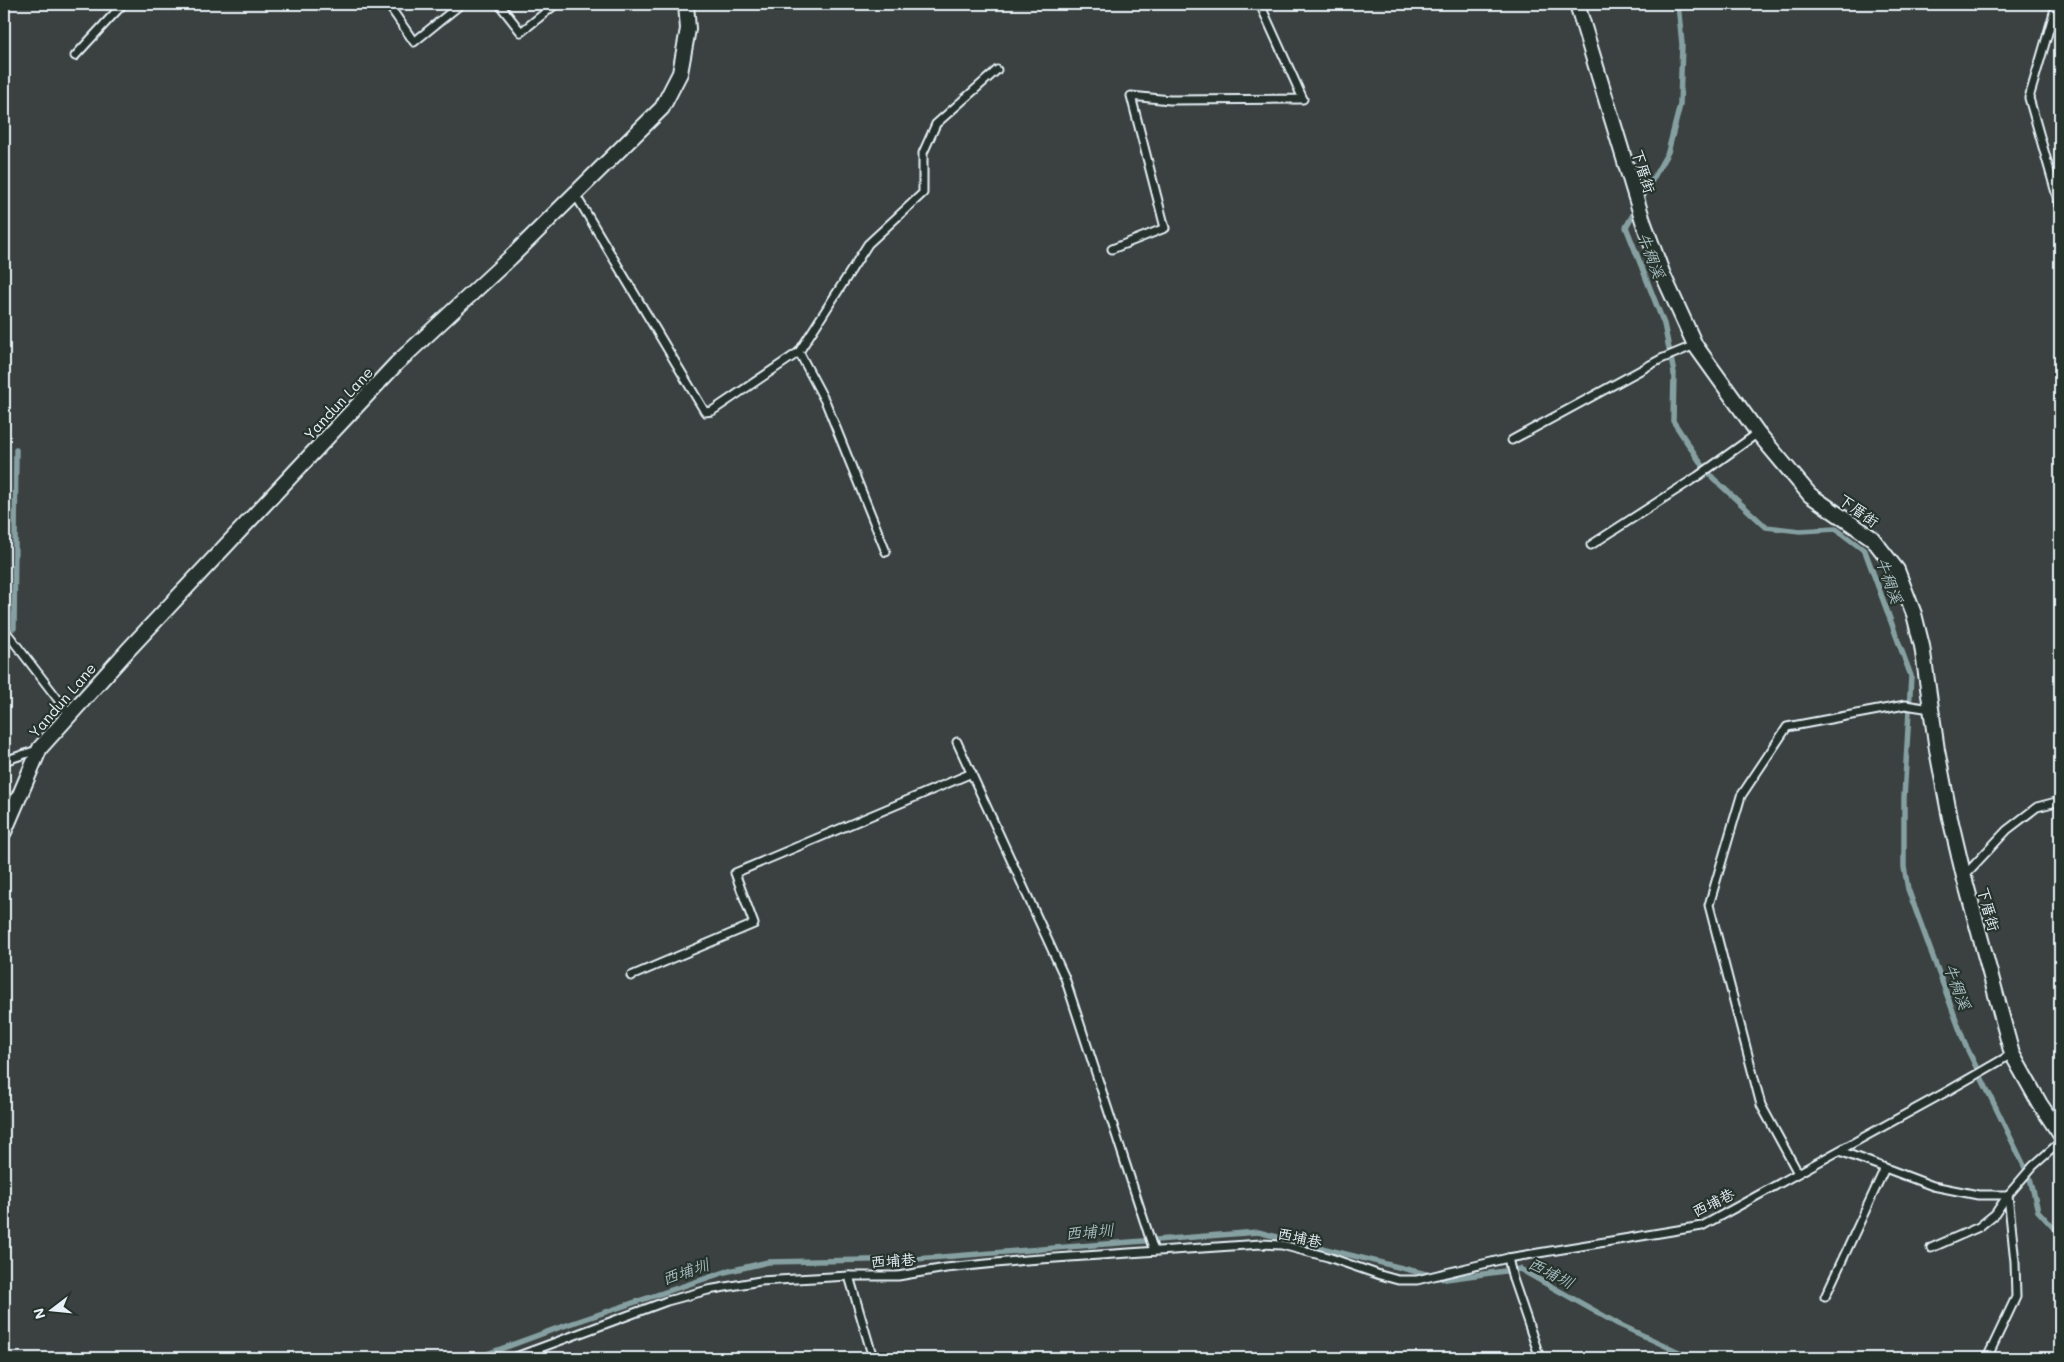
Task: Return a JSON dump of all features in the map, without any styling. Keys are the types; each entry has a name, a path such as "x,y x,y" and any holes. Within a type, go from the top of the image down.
{"street":[{"name":"Yandun Lane","path":"4,832 40,748 129,649 397,363 510,258 662,108 680,73 688,29 686,4"},
{"name":"下厝街","path":"1577,4 1643,221 1663,275 1695,345 1758,433 1810,495 1872,538 1897,570 1914,614 1920,638 1925,708 1964,877 2012,1054 2040,1104 2060,1134"}],"lane":[{"path":"75,56 124,4"},
{"path":"388,4 414,42 461,4"},
{"path":"499,4 521,32 556,4"},
{"path":"1112,249 1164,228 1131,96 1170,100 1304,99 1260,4"},
{"path":"2054,4 2055,9 2029,98 2060,207"},
{"path":"575,194 705,412 712,412 799,352 868,244 923,193 922,153 936,124 997,70"},
{"path":"1512,440 1661,359 1695,345"},
{"path":"799,352 826,403 886,552"},
{"path":"1591,545 1698,476 1758,433"},
{"path":"4,629 70,715"},
{"path":"1798,1173 1761,1105 1709,904 1741,796 1787,727 1905,705 1925,708"},
{"path":"957,742 1065,978 1154,1251"},
{"path":"4,761 40,748"},
{"path":"631,976 754,924 736,873 972,773"},
{"path":"1964,877 2007,830 2037,807 2060,801"},
{"name":"西埔巷","path":"513,1358 667,1301 708,1290 760,1281 849,1276 898,1276 964,1266 1262,1244 1282,1245 1328,1257 1380,1276 1398,1280 1417,1280 1508,1258 1702,1226 2012,1054"},
{"path":"1931,1248 1979,1227 1995,1214 2008,1195 2034,1166 2060,1142"},
{"path":"1840,1151 1933,1186 1978,1195 2008,1195"},
{"path":"1825,1297 1885,1168"},
{"path":"1987,1358 2016,1297 2015,1262 2008,1195"},
{"path":"1508,1258 1513,1279 1540,1358"},
{"path":"849,1276 873,1358"}],"waterway":[{"name":"牛稠溪","path":"1678,4 1682,44 1680,105 1668,152 1626,227 1664,324 1674,373 1673,421 1713,478 1766,527 1800,531 1836,529 1865,551 1911,676 1904,798 1904,867 1908,889 1965,1044 2030,1178 2038,1211 2060,1235"},
{"name":"西埔圳","path":"14,628 16,450"},
{"name":"西埔圳","path":"4,712 8,669"},
{"name":"西埔圳","path":"4,777 5,773"},
{"name":"西埔圳","path":"476,1358 555,1329 725,1272 768,1262 916,1259 1258,1232 1446,1279 1520,1269 1618,1324 1692,1358"}]}
